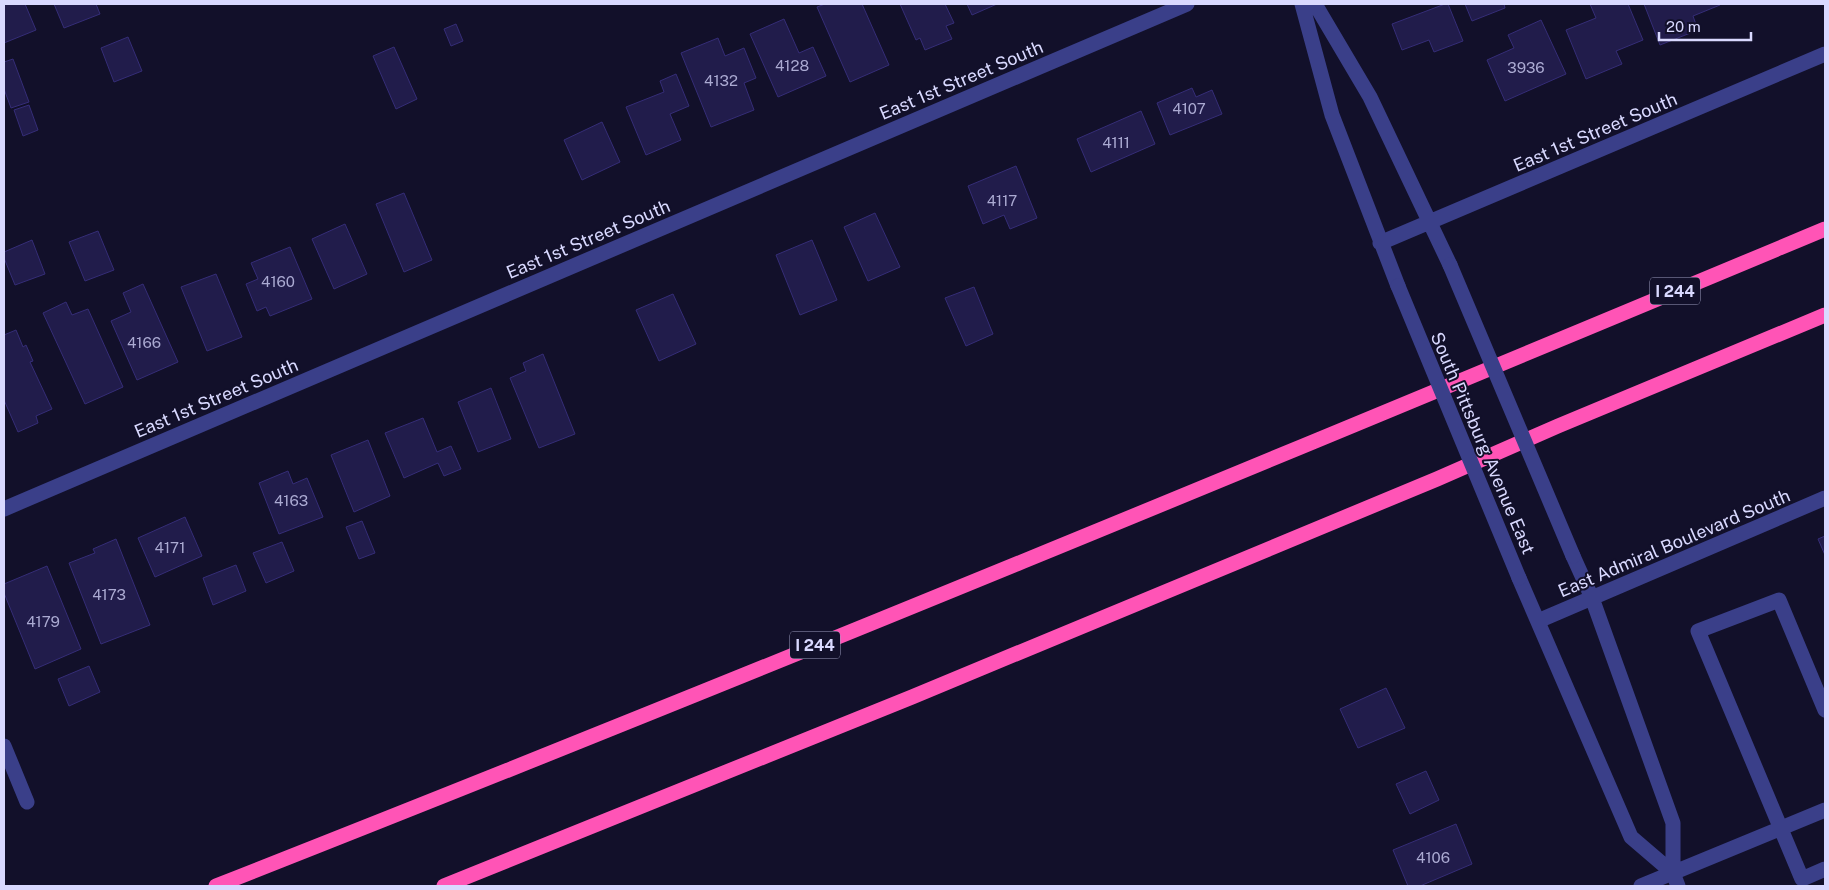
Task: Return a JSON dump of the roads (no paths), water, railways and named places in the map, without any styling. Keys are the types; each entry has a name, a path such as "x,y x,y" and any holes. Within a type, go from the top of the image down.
{"highway":[{"name":"I 244","path":"216,886 466,788 1404,405 1825,228"},
{"path":"444,886 1336,521 1825,315"}],"street":[{"name":"East 1st Street South","path":"4,509 1187,4"},
{"name":"South Pittsburg Avenue East","path":"1302,4 1332,115 1380,243 1519,578 1631,837 1676,880"},
{"path":"1315,4 1370,97 1430,222 1592,598 1673,822 1676,880"},
{"name":"East 1st Street South","path":"1380,243 1825,54"},
{"name":"East Admiral Boulevard South","path":"1538,621 1825,498"},
{"path":"1825,710 1779,600 1698,631 1802,879 1825,869"},
{"path":"4,746 27,802"},
{"path":"1641,886 1676,880 1780,828 1825,810"}]}
